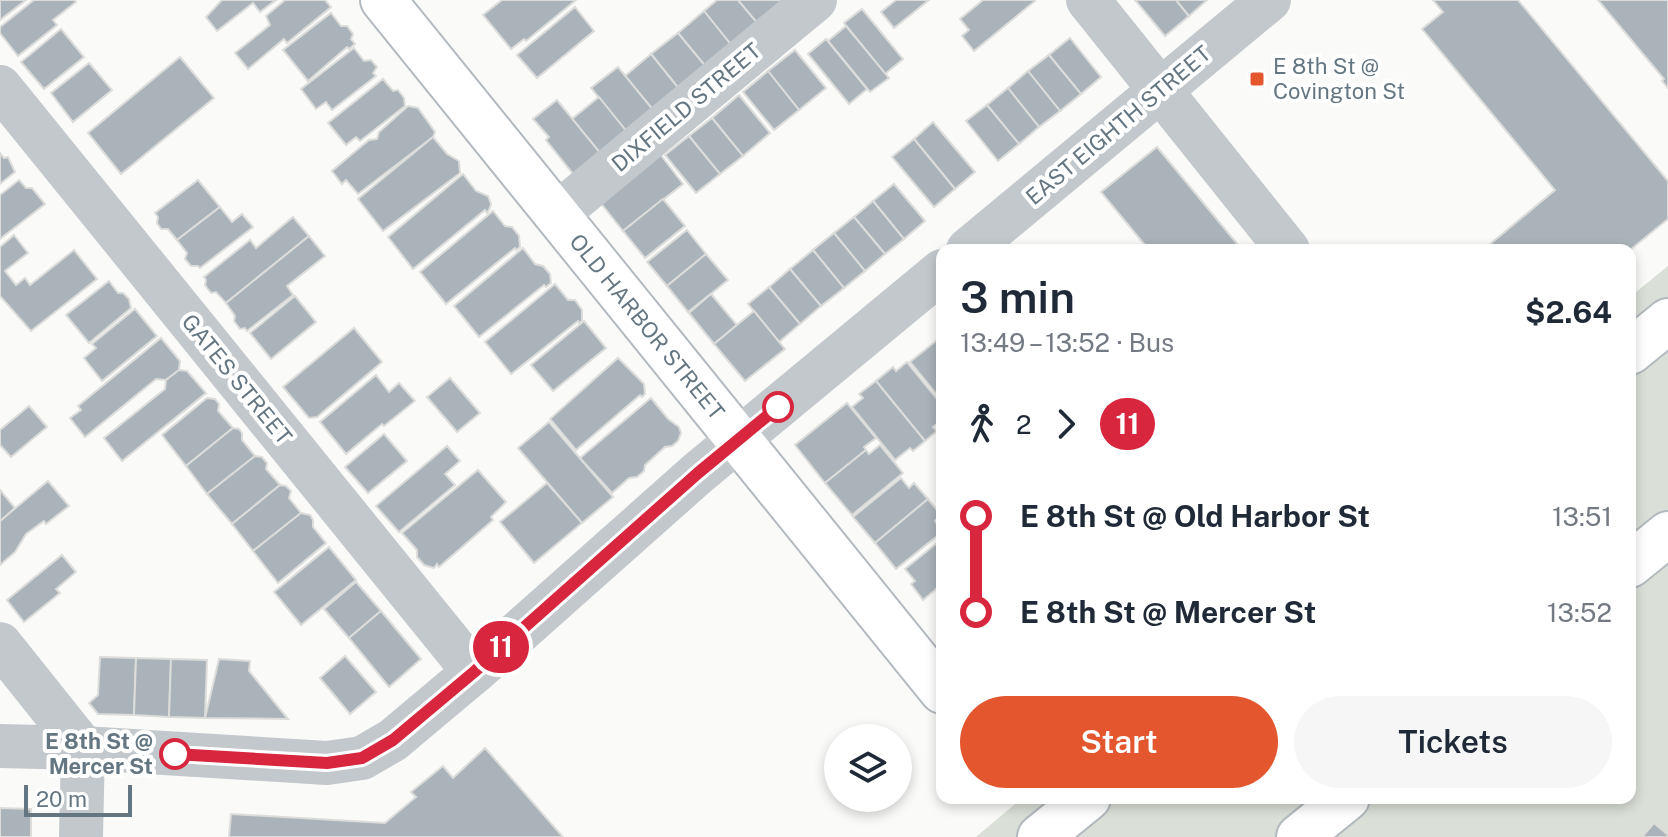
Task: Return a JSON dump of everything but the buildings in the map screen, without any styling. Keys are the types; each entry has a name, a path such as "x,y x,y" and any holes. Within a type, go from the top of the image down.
{"street":[{"name":"OLD HARBOR STREET","path":"383,0 936,684"},
{"name":"DIXFIELD STREET","path":"557,214 815,0"},
{"path":"1088,0 1283,244"},
{"name":"EAST EIGHTH STREET","path":"975,244 1269,0"},
{"name":"GATES STREET","path":"0,87 474,672"},
{"path":"0,746 327,763 351,761 383,747 474,672 739,439 936,276"},
{"path":"1636,347 1668,321"},
{"path":"1636,560 1668,534"},
{"path":"0,644 83,748 81,837"},
{"path":"1046,825 1079,804"},
{"path":"1299,837 1340,804"}],"shaded area":[{"path":"1668,266 1668,837 976,837 1015,804 1636,804 1636,292"}],"bus line":[{"name":"11","path":"175,754 327,763 362,758 383,747 474,672 698,473 778,407"}],"place":[{"name":"E 8th St @ Covington St","path":"1257,79"},
{"name":"E 8th St @ Mercer St","path":"175,754"}]}
